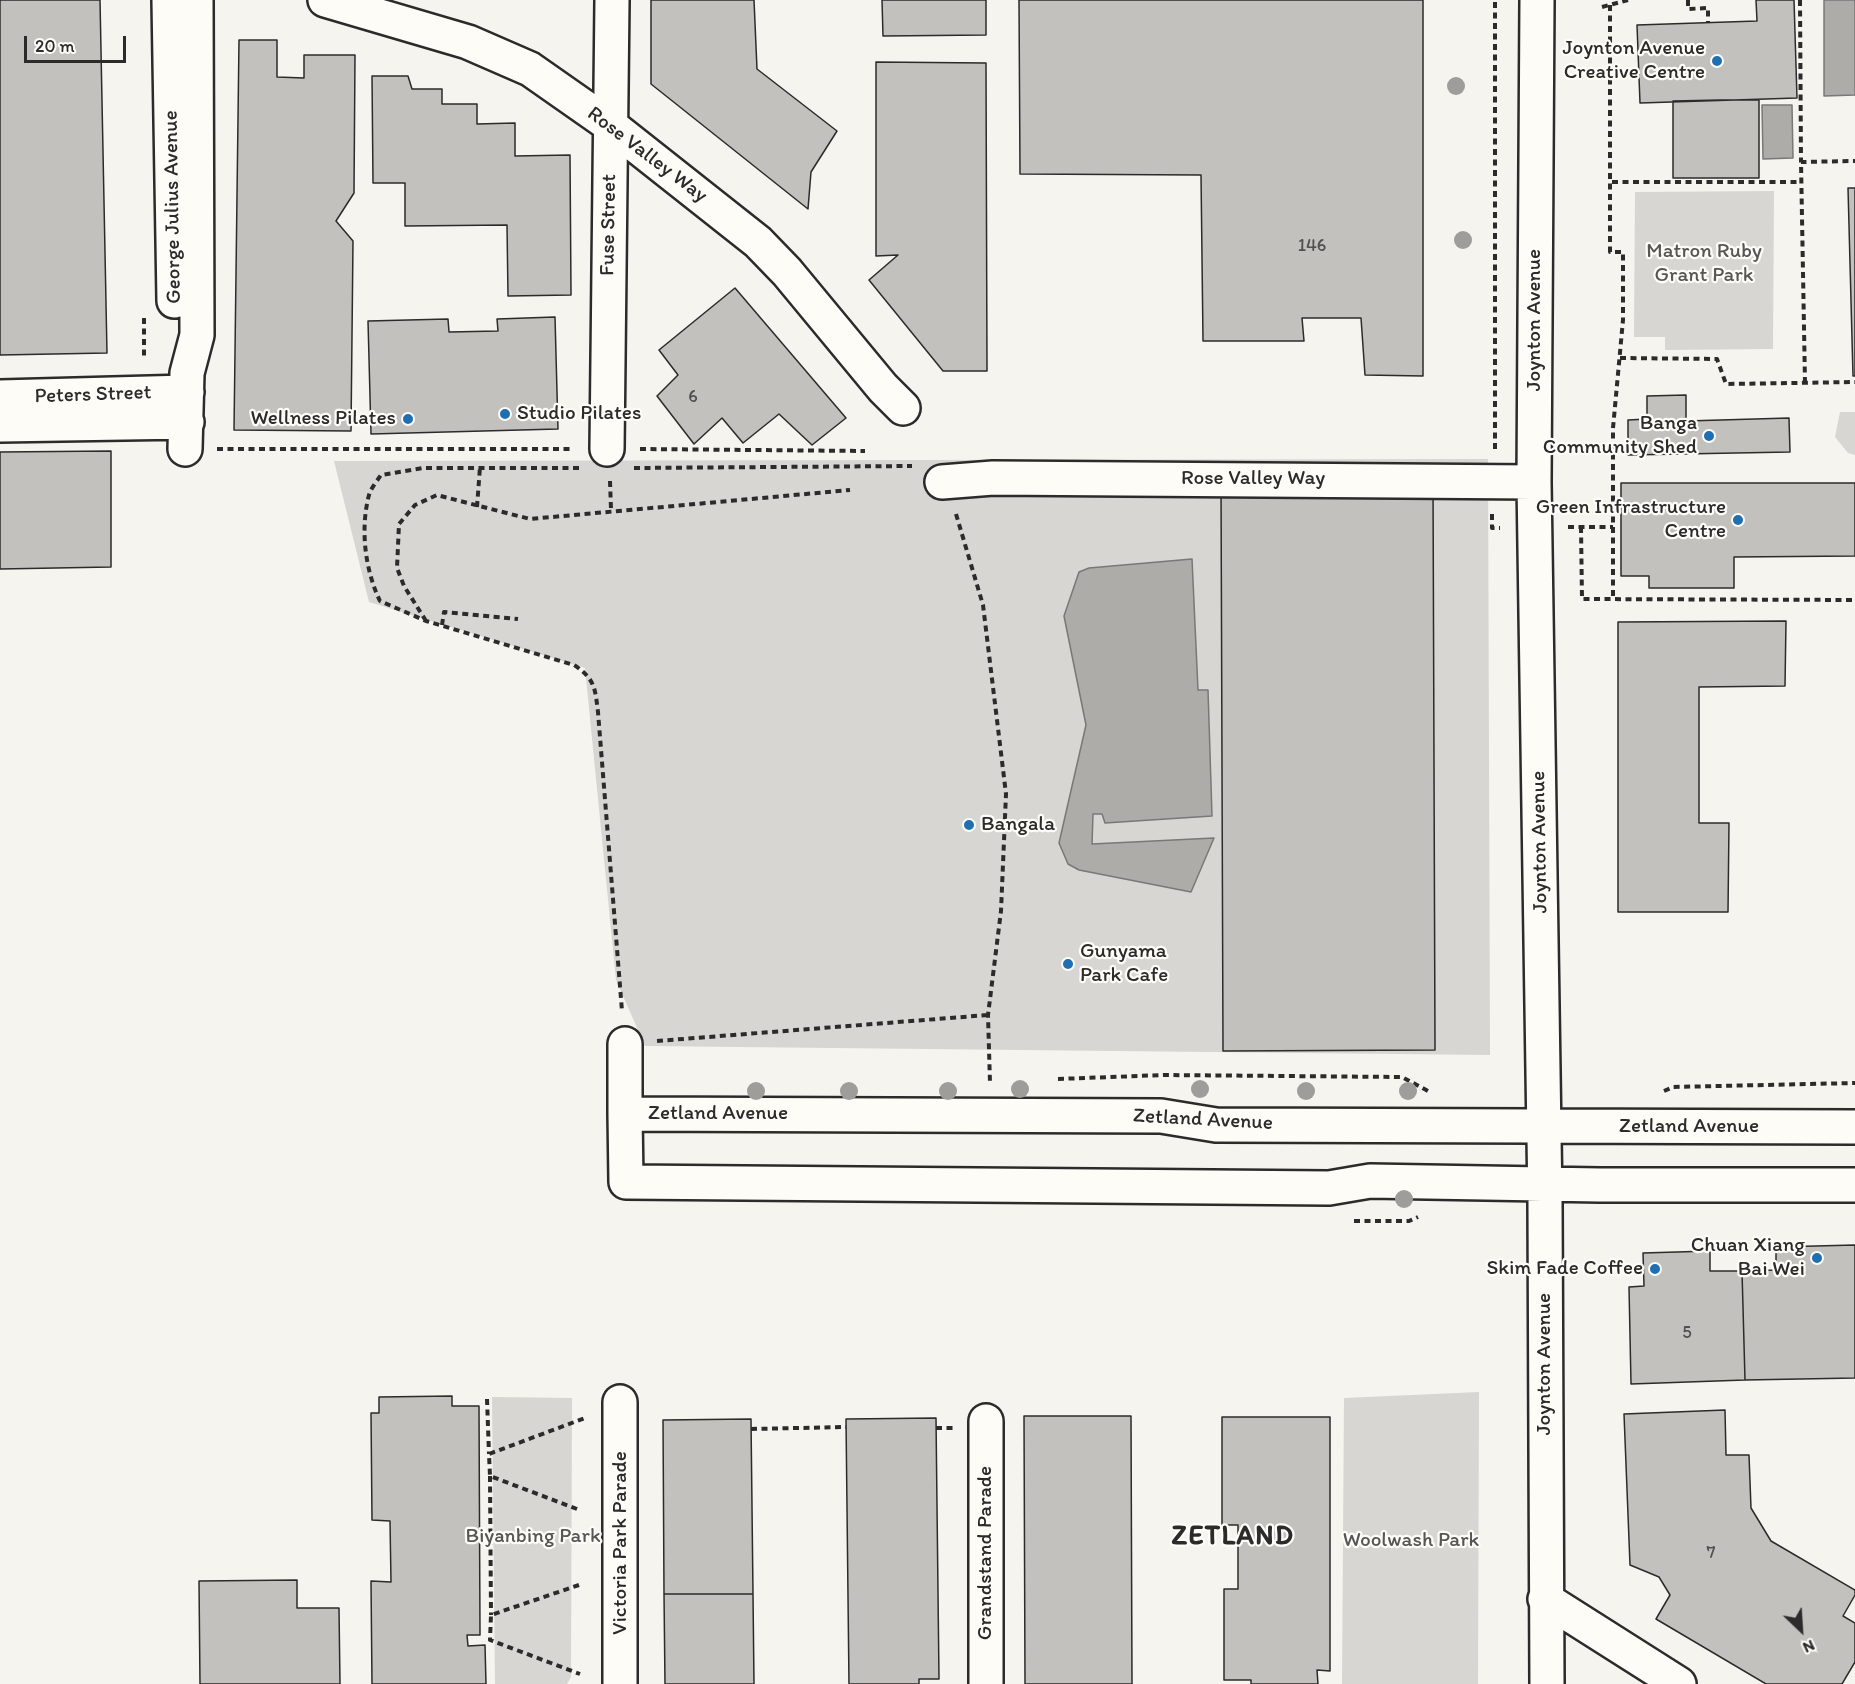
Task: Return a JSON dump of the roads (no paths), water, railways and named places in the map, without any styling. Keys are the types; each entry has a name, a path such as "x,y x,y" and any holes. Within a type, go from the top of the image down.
{"street":[{"name":"George Julius Avenue","path":"169,0 184,42"},
{"name":"George Julius Avenue","path":"186,409 175,334 184,42 196,0"},
{"name":"Rose Valley Way","path":"325,0 385,16 478,46 530,69 610,125 758,242 787,272 883,388 903,408"},
{"name":"Fuse Street","path":"609,466 612,0"},
{"name":"Joynton Avenue","path":"1537,0 1534,482 1544,1183 1546,1684"},
{"name":"Peters Street","path":"0,397 186,409"},
{"name":"Peters Street","path":"0,425 186,409"},
{"name":"Rose Valley Way","path":"957,481 1534,482"},
{"path":"625,1044 625,1114"},
{"name":"Zetland Avenue","path":"1855,1127 1208,1125 1161,1116 625,1114 626,1182 1329,1188 1370,1181 1855,1185"},
{"name":"Victoria Park Parade","path":"620,1402 620,1684"},
{"name":"Grandstand Parade","path":"986,1421 986,1684"},
{"path":"1545,1599 1679,1684"}],"place":[{"name":"Joynton Avenue Creative Centre","path":"1717,61"},
{"name":"Studio Pilates","path":"505,414"},
{"name":"Wellness Pilates","path":"408,419"},
{"name":"Banga Community Shed","path":"1709,436"},
{"name":"Green Infrastructure Centre","path":"1738,520"},
{"name":"Bangala","path":"969,825"},
{"name":"Gunyama Park Cafe","path":"1068,964"},
{"name":"Chuan Xiang Bai Wei","path":"1817,1258"},
{"name":"Skim Fade Coffee","path":"1655,1269"}],"district":[{"name":"ZETLAND","path":"1233,1537"}],"park label":[{"name":"Matron Ruby Grant Park","path":"1704,264"},
{"name":"Biyanbing Park","path":"533,1537"},
{"name":"Woolwash Park","path":"1411,1541"}]}
